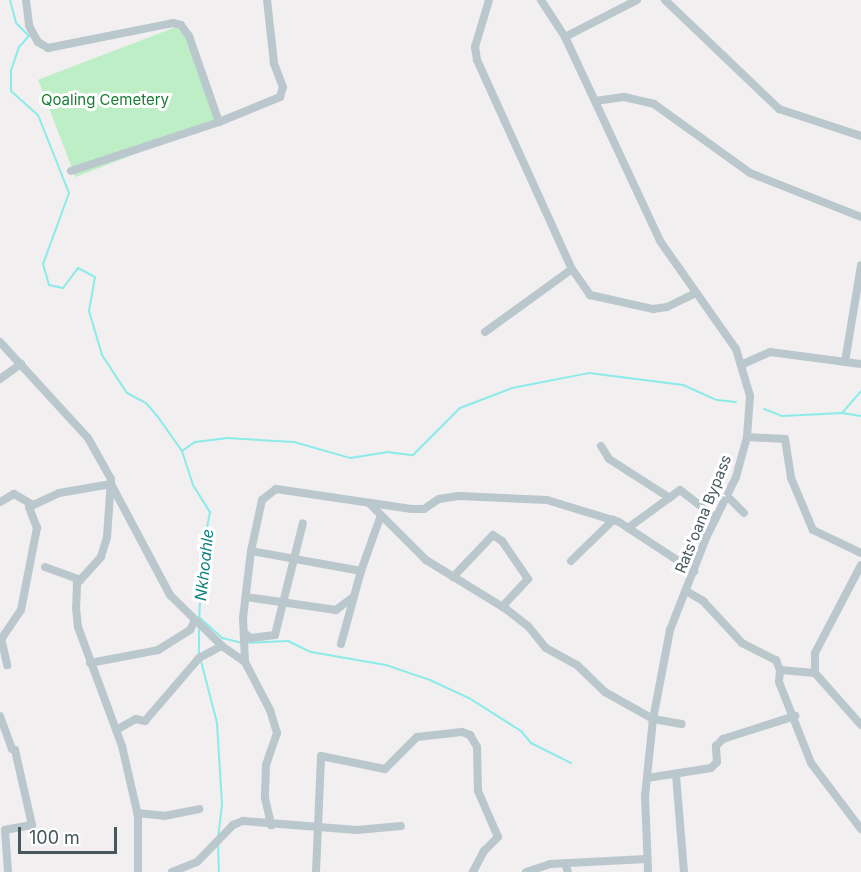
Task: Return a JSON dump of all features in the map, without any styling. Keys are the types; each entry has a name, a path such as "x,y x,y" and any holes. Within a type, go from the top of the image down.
{"street":[{"path":"26,0 29,26 38,42 48,48 172,23 181,25 189,36 219,122"},
{"path":"71,171 219,122 280,97 283,87 274,63 267,0"},
{"path":"489,0 475,47 477,60 572,269 590,295 653,309 667,307 694,294"},
{"name":"Rats'oana Bypass","path":"541,0 565,37 660,241 743,364 750,396 747,437 728,496 715,517 670,630 653,719 647,778 646,859 648,872"},
{"path":"565,37 637,0"},
{"path":"665,0 779,109 861,136"},
{"path":"594,101 624,97 654,104 750,173 861,217"},
{"path":"845,362 861,264"},
{"path":"485,332 572,269"},
{"path":"0,342 88,438 170,595 222,646 245,662"},
{"path":"743,364 770,352 861,364"},
{"path":"0,379 21,364"},
{"path":"747,437 785,439 791,478 813,530 861,553"},
{"path":"601,446 609,459 670,498"},
{"path":"7,665 0,638 21,610 37,528 30,507 59,493 111,484"},
{"path":"111,484 107,537 101,557 76,584 76,608 90,663 116,730 137,813 138,872"},
{"path":"271,825 265,798 265,774 277,733 245,662 244,633 251,551 262,500 276,489 424,509 439,500 458,496 524,497 613,520 694,571"},
{"path":"628,528 680,490 715,517"},
{"path":"0,502 14,494 33,505"},
{"path":"728,496 744,513"},
{"path":"369,503 426,560 502,607 528,626 546,648 577,665 604,692 653,719 682,724"},
{"path":"341,644 361,571 381,515"},
{"path":"571,561 613,520"},
{"path":"244,633 251,638 274,635 303,523"},
{"path":"453,577 492,535 502,541 528,579 502,607"},
{"path":"251,551 294,561 361,571"},
{"path":"861,565 815,654 815,673 861,725"},
{"path":"45,567 81,580"},
{"path":"686,591 703,601 742,643 776,660 780,670 779,682 795,716 811,763 861,829"},
{"path":"246,597 284,600 336,610 353,597"},
{"path":"90,663 158,650 190,630 195,620"},
{"path":"116,730 136,719 145,721 200,658 222,646"},
{"path":"780,670 815,673"},
{"path":"0,716 18,759 32,825 5,830 8,872"},
{"path":"647,778 711,768 717,762 716,746 723,739 795,716"},
{"path":"316,872 321,756 385,769 417,737 462,732 470,735 477,747 478,791 498,837 484,851 473,872"},
{"path":"676,775 684,872"},
{"path":"137,813 164,816 199,809"},
{"path":"172,872 197,862 233,825 243,821 357,830 401,826"},
{"path":"526,872 565,863 646,859"},
{"path":"565,863 568,872"}],"green space":[{"name":"Qoaling Cemetery","path":"181,25 218,122 75,177 38,80"}],"waterway":[{"name":"Nkhoahle","path":"10,0 16,23 29,36 19,47 11,70 11,91 38,115 69,193 43,264 49,285 63,288 78,268 95,277 89,311 102,355 127,393 146,403 182,451 193,485 210,512 203,549 199,620"},
{"path":"182,451 195,442 226,438 294,442 350,458 387,452 413,455 460,408 512,388 589,373 683,385 717,400 736,402"},
{"path":"842,413 861,391"},
{"path":"764,409 782,416 842,413 861,416"},
{"path":"200,618 222,638 242,643 288,641 311,652 386,665 430,680 469,698 521,731 531,743 571,763"},
{"name":"Nkhoahle","path":"199,628 199,656"},
{"name":"Nkhoahle","path":"201,661 217,723 222,805 218,839"},
{"name":"Nkhoahle","path":"218,844 219,872"}]}
